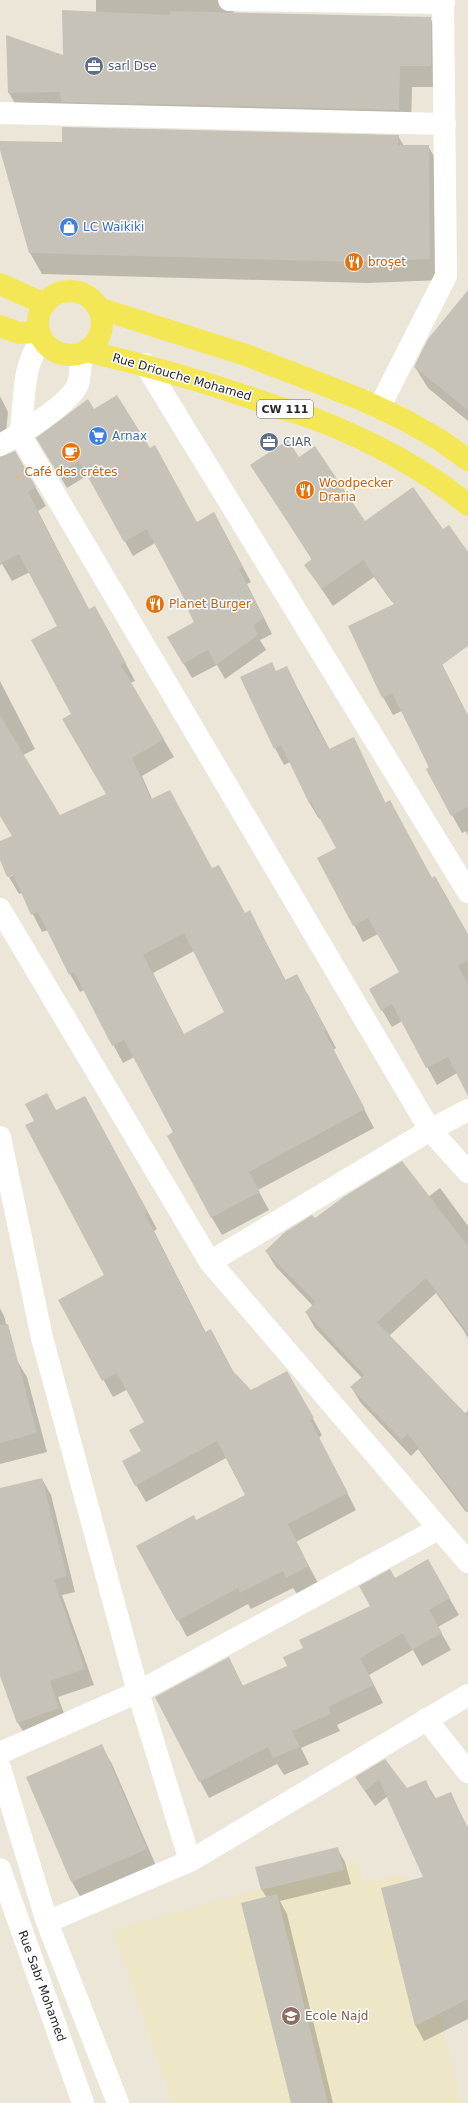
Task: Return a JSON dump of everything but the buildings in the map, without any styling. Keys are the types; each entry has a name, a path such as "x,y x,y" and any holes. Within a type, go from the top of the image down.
{"main road":[{"path":"0,284 45,304"},
{"path":"62,292 82,294 91,300 98,308 102,327 99,336 94,344 83,352 63,354 47,346 40,335 39,317 45,304 53,296 62,292"},
{"name":"CW 111","path":"98,308 246,355 379,408 434,437 468,460"},
{"path":"0,326 19,333 40,335"},
{"name":"Rue Driouche Mohamed","path":"83,352 145,364 216,385 315,419 364,441 433,479 468,505"}],"street":[{"path":"229,0 444,2 446,276 379,408"},
{"path":"0,113 445,124"},
{"path":"40,335 27,366 24,409 20,435 430,1130 468,1172"},
{"path":"0,445 20,435 66,400 77,385 83,352"},
{"path":"145,364 468,892"},
{"path":"0,909 210,1262 438,1529 468,1562"},
{"path":"210,1262 430,1130 468,1110"},
{"path":"0,1137 42,1338 138,1692 190,1861"},
{"path":"0,1753 138,1692 438,1529"},
{"path":"47,1922 190,1861 468,1695"},
{"path":"426,1719 468,1772"},
{"path":"0,1768 47,1922 118,2103"},
{"name":"Rue Sabr Mohamed","path":"0,1869 83,2103"}],"shaded area":[{"name":"Ecole Najd","path":"357,1862 363,1882 405,1876 462,2103 172,2103 113,1930"}],"place":[{"name":"sarl Dse","path":"94,66"},
{"name":"LC Waikiki","path":"69,227"},
{"name":"broşet","path":"354,262"},
{"name":"Arnax","path":"98,436"},
{"name":"CIAR","path":"269,442"},
{"name":"Café des crêtes","path":"71,452"},
{"name":"Woodpecker Draria","path":"305,490"},
{"name":"Planet Burger","path":"155,604"},
{"name":"Ecole Najd","path":"291,2016"}]}
